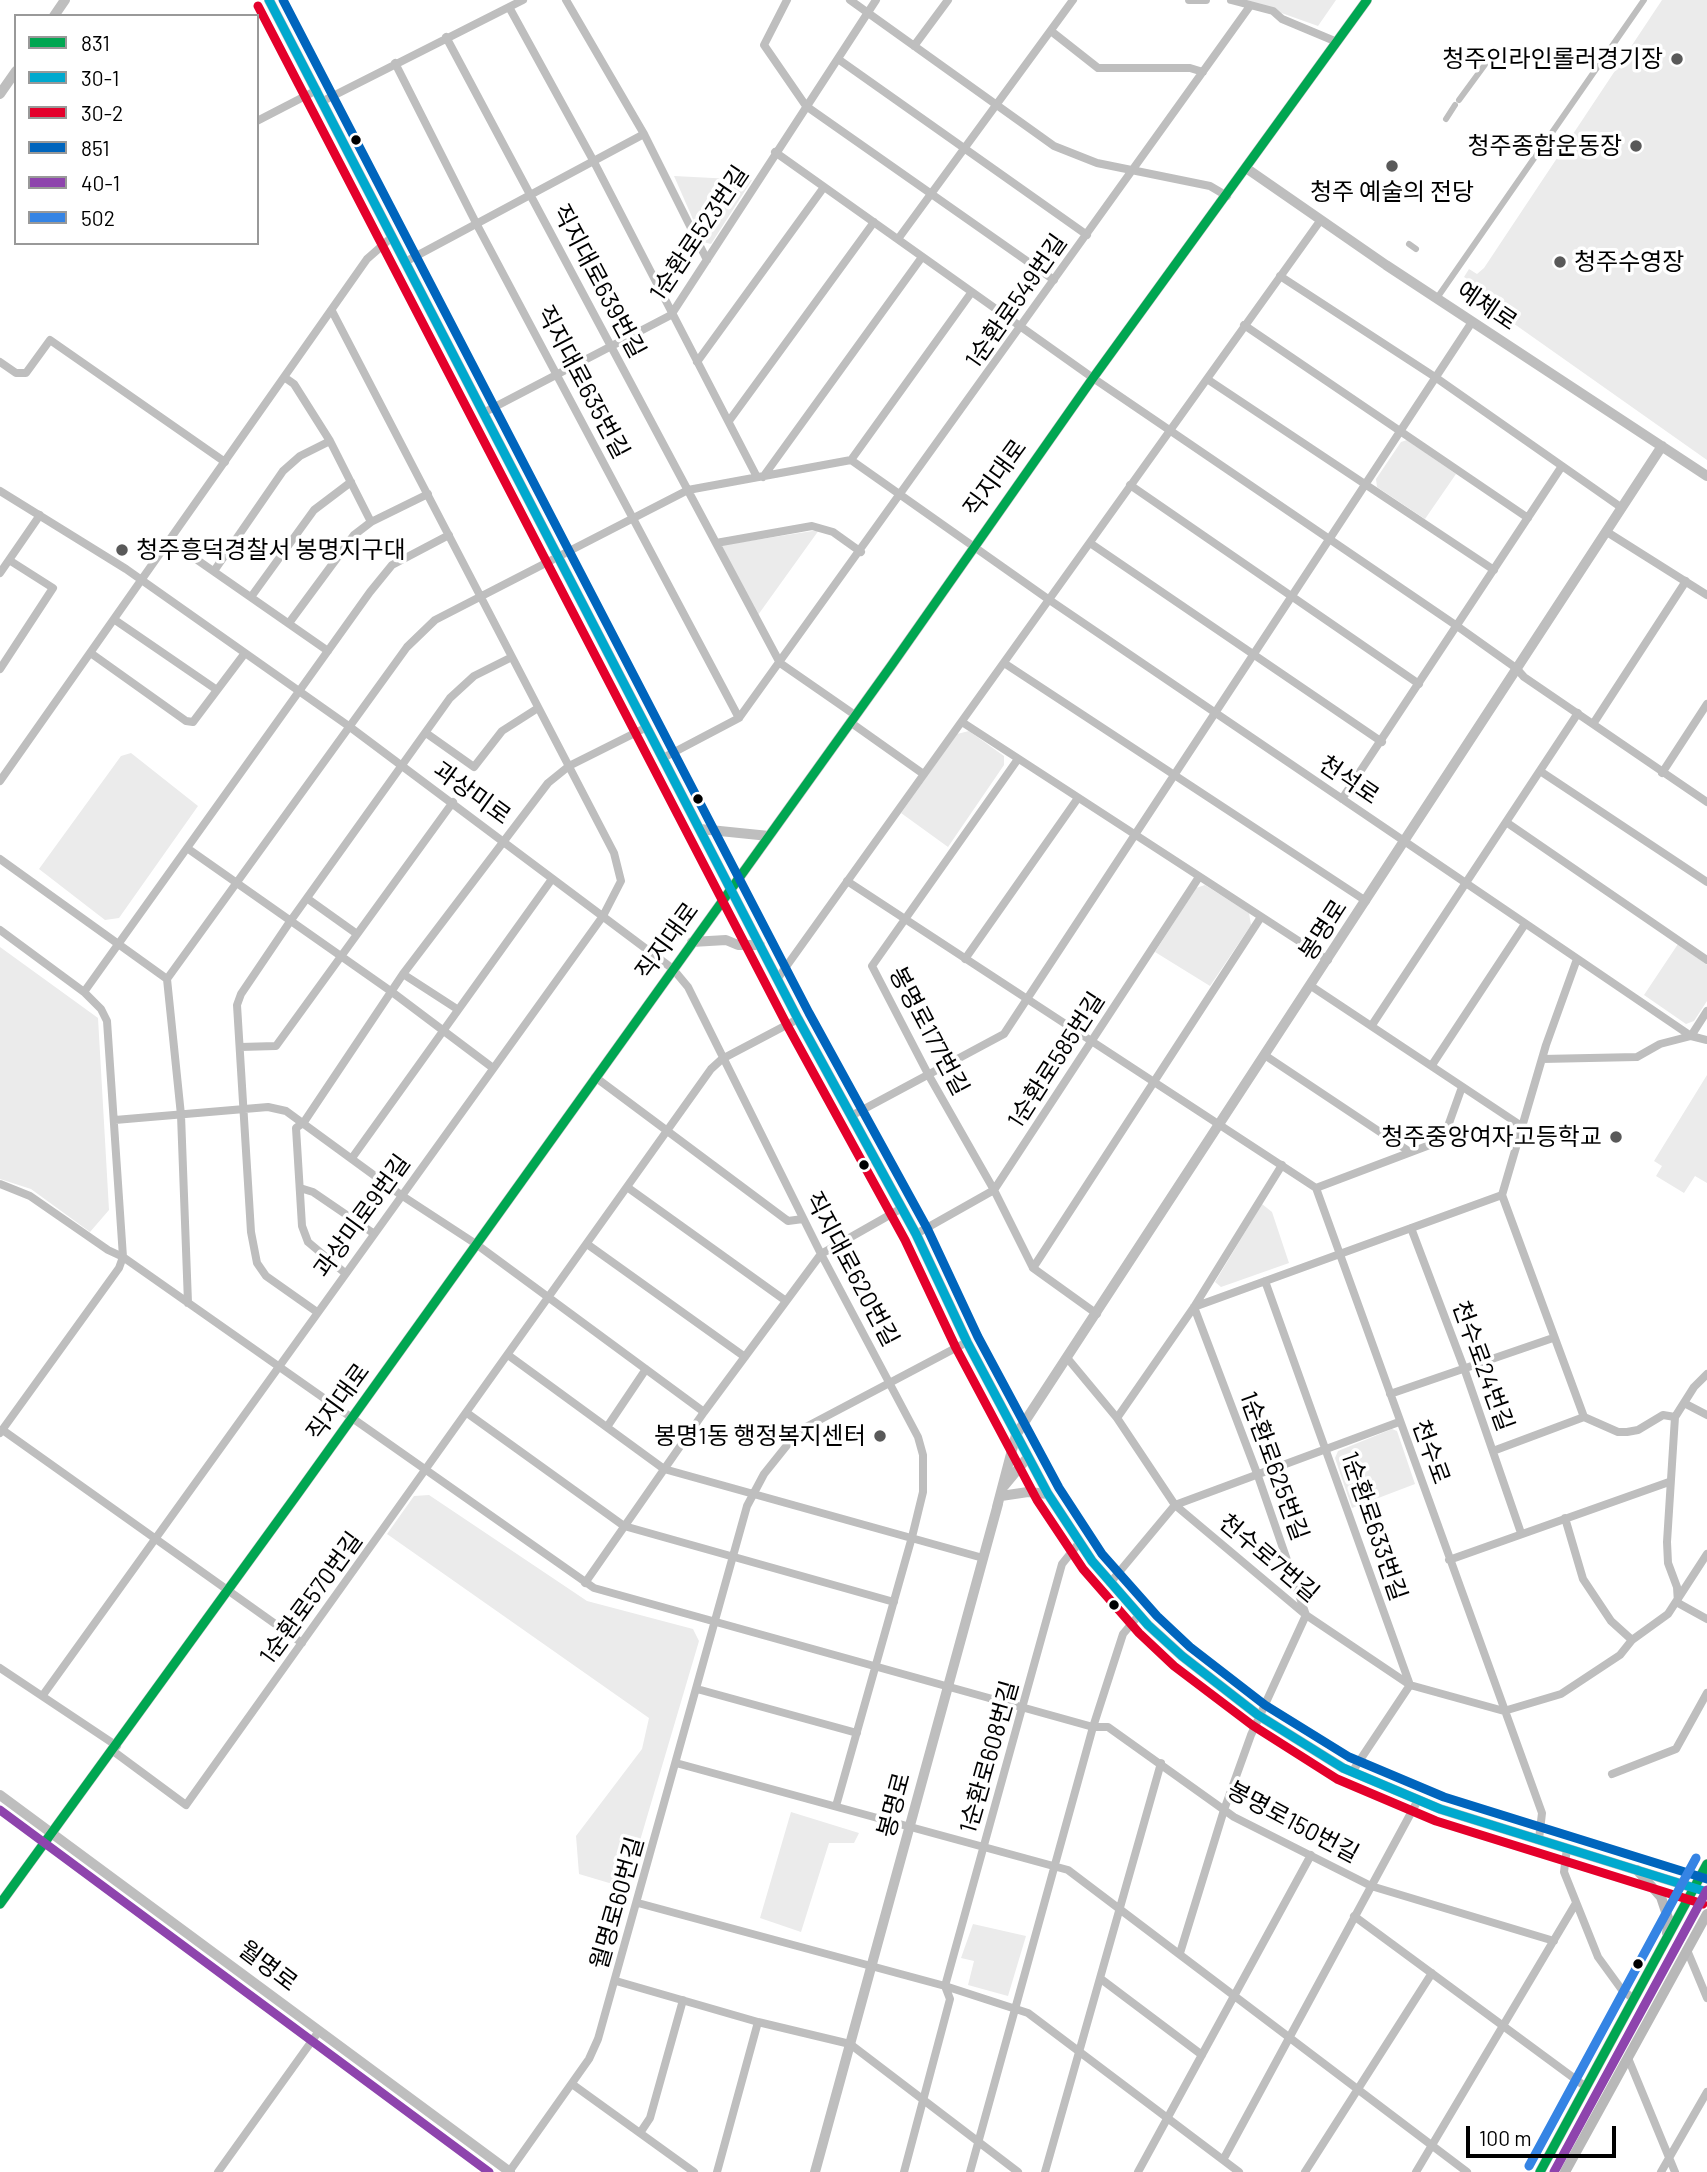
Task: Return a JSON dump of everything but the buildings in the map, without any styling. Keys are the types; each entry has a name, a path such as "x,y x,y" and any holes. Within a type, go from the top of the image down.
{"main road":[{"path":"1540,2172 1707,1864"},
{"path":"1637,1870 1655,1887 1666,1908 1669,1921 1661,1948"},
{"path":"1694,1888 1707,1892"},
{"path":"1565,2172 1707,1914"}],"street":[{"path":"269,0 798,1019 916,1234 967,1342 1048,1494 1079,1543 1139,1615 1182,1656 1258,1714 1352,1772 1418,1800 1694,1888"},
{"path":"323,102 523,0"},
{"path":"566,0 643,134 707,260"},
{"path":"787,0 764,45 807,106 1054,280"},
{"path":"850,0 1054,146 1097,163 1210,186 1227,196"},
{"name":"1순환로523번길","path":"485,412 671,315 876,0"},
{"path":"914,46 948,0"},
{"path":"898,239 1073,0"},
{"path":"1189,0 1206,0"},
{"path":"1231,0 1273,11 1282,19 1337,42"},
{"name":"직지대로","path":"0,1904 115,1749 853,719 972,546 1367,0"},
{"path":"1437,298 1644,0"},
{"name":"1순환로549번길","path":"663,758 739,718 1250,6"},
{"path":"509,8 593,160 671,315 760,477"},
{"path":"1051,31 1098,68 1190,68 1203,72"},
{"name":"직지대로639번길","path":"446,37 780,663 922,773"},
{"path":"1446,119 1492,54"},
{"path":"838,59 1087,235"},
{"name":"직지대로635번길","path":"395,63 476,223 739,718"},
{"path":"0,94 14,74"},
{"path":"259,120 317,90"},
{"path":"405,262 643,134"},
{"path":"775,152 1021,328 1330,538 1516,668 1524,677 1707,802"},
{"name":"예체로","path":"1246,168 1320,221 1707,476"},
{"path":"697,362 824,187"},
{"path":"778,978 922,773 962,722 1320,221"},
{"path":"729,421 874,222"},
{"path":"0,781 92,654 367,259 392,237"},
{"path":"1409,244 1416,249"},
{"path":"760,477 922,257"},
{"path":"1280,276 1435,377 1622,508"},
{"path":"188,1303 181,1115 167,979 420,632 435,620 559,559 688,490 850,460 971,293"},
{"name":"과상미로9번길","path":"43,1695 603,916 621,881 619,864 332,311"},
{"path":"851,1116 1004,1034 1472,322"},
{"path":"1244,325 1401,429 1528,518"},
{"path":"0,362 16,373 26,373 50,340 225,461"},
{"path":"284,377 294,384 330,442 371,522"},
{"path":"1207,379 1494,570"},
{"path":"214,571 283,471 300,456 330,442"},
{"name":"봉명로","path":"815,2172 1016,1435 1662,446"},
{"name":"천석로","path":"850,460 1048,599 1691,1037 1707,1040"},
{"path":"1342,799 1562,466"},
{"path":"251,597 314,510 351,482"},
{"path":"1130,485 1292,594 1419,684"},
{"name":"과상미로","path":"0,491 141,581 350,727 506,841 552,879 673,969"},
{"path":"289,623 343,547 371,522 428,495"},
{"path":"0,573 40,515"},
{"path":"716,543 823,527 860,552"},
{"path":"1607,532 1707,595"},
{"path":"84,992 328,650 392,565 449,535"},
{"path":"170,541 328,650"},
{"path":"1090,543 1382,741"},
{"path":"0,669 53,588 9,560"},
{"path":"1593,724 1686,581"},
{"path":"115,620 217,690"},
{"path":"92,654 186,721 193,722 245,653"},
{"path":"317,1311 266,1276 257,1263 251,1232 246,1110 237,1005 240,994 461,686 512,657"},
{"path":"1004,663 1366,901"},
{"path":"1662,772 1707,704"},
{"path":"426,733 474,766 502,731 538,708"},
{"path":"1372,1025 1578,713"},
{"path":"962,722 1328,960"},
{"path":"345,1273 308,1242 302,1226 296,1128 303,1122 403,974 548,783 569,766 647,727"},
{"name":"봉명로177번길","path":"1018,759 872,966 928,1074 994,1190 1032,1268 1097,1314"},
{"path":"1540,771 1707,882"},
{"path":"965,959 1078,798"},
{"path":"240,1047 276,1046 453,802"},
{"path":"1506,822 1707,960"},
{"path":"700,829 769,836"},
{"path":"187,848 289,923 392,992 493,1068"},
{"path":"0,859 167,979"},
{"name":"1순환로585번길","path":"916,1234 994,1190 1199,877"},
{"path":"352,1158 552,879"},
{"path":"847,881 1153,1084 1316,1188 1443,1140 1462,1087"},
{"path":"308,899 358,934"},
{"path":"1032,1268 1261,917"},
{"path":"1432,1065 1525,924"},
{"path":"0,930 84,992 101,1009 107,1021 116,1120 123,1257 119,1268 2,1432 302,1643"},
{"path":"692,942 726,940 738,945 760,945"},
{"path":"1577,959 1542,1059 1502,1195 1584,1417 1618,1432 1638,1430 1663,1415 1675,1417"},
{"name":"직지대로620번길","path":"673,969 688,987 803,1219 890,1381 918,1437 923,1455 923,1492 912,1537 836,1806"},
{"path":"403,974 457,1009"},
{"path":"1311,986 1523,1127"},
{"path":"1542,1059 1637,1058 1660,1044 1691,1037 1707,1012"},
{"name":"1순환로570번길","path":"115,1749 186,1805 711,1069 722,1059 798,1019"},
{"path":"1266,1056 1410,1152"},
{"path":"595,1077 788,1221 803,1219"},
{"path":"116,1120 268,1107 286,1111 401,1195 550,1297 704,1412"},
{"path":"1117,1418 1194,1307 1282,1165"},
{"name":"봉명로150번길","path":"0,1184 30,1196 108,1250 123,1257 585,1583 875,1667 1093,1727 1108,1727 1224,1810 1371,1886 1554,1941"},
{"path":"627,1187 786,1301"},
{"path":"300,1188 313,1192 373,1233"},
{"name":"천수로","path":"1316,1188 1542,1813 1539,1839"},
{"path":"1194,1307 1502,1195"},
{"path":"585,1583 704,1412 821,1254 902,1208"},
{"name":"천수로24번길","path":"1410,1228 1493,1451 1584,1417"},
{"path":"587,1244 745,1357"},
{"name":"1순환로633번길","path":"1265,1281 1328,1450 1410,1685"},
{"name":"1순환로625번길","path":"1194,1307 1258,1476 1306,1615"},
{"path":"1390,1394 1553,1338"},
{"name":"월명로60번길","path":"509,2172 572,2084 598,2039 747,1506 764,1474 806,1427 967,1342"},
{"path":"508,1355 664,1469 983,1558"},
{"name":"천수로7번길","path":"1068,1359 1117,1418 1175,1505 1306,1615 1410,1685 1504,1711"},
{"path":"607,1427 646,1369"},
{"path":"1678,1603 1677,1587 1668,1563 1669,1482 1675,1417 1707,1374"},
{"path":"1684,1403 1707,1415"},
{"path":"467,1413 624,1527 894,1602"},
{"path":"1110,1583 1175,1505 1399,1422"},
{"path":"1493,1451 1521,1533"},
{"name":"봉명로","path":"997,1507 1004,1486 1028,1457"},
{"path":"1449,1560 1669,1482"},
{"path":"1001,1496 1032,1492 1048,1494"},
{"path":"1565,1518 1583,1579 1611,1621 1632,1640"},
{"name":"1순환로608번길","path":"904,2172 950,1999 945,1986 1022,1707 1062,1564 1079,1543"},
{"path":"1504,1711 1561,1694 1620,1655 1632,1640 1668,1614 1678,1603 1707,1554"},
{"path":"1678,1603 1707,1619"},
{"path":"970,2172 1093,1727 1123,1634 1139,1615"},
{"path":"1180,1953 1224,1810 1258,1714 1306,1615"},
{"path":"0,1668 43,1695 115,1749"},
{"path":"1352,1772 1410,1685"},
{"path":"697,1689 857,1733"},
{"path":"1612,1774 1676,1749 1707,1693"},
{"path":"676,1763 1068,1870 1236,1994 1467,2172"},
{"path":"1045,2172 1161,1763"},
{"name":"월명로","path":"0,1795 509,2172"},
{"path":"1223,2160 1418,1800"},
{"path":"1567,1848 1564,1872 1598,1957 1622,1990 1634,1999"},
{"path":"1138,2172 1311,1855"},
{"path":"638,1903 945,1986 1028,2013 1239,2172"},
{"path":"1416,2172 1576,1903"},
{"path":"1354,1916 1586,2087"},
{"path":"1687,1950 1707,1998"},
{"path":"1305,2172 1432,1973"},
{"path":"1101,1979 1202,2055"},
{"path":"615,1981 758,2022 850,2044 1018,2172"},
{"path":"640,2133 650,2118 683,2000"},
{"path":"717,2172 758,2022"},
{"path":"218,2172 319,2031"},
{"path":"1628,2058 1675,2172"},
{"path":"572,2084 694,2172"},
{"path":"1661,2172 1707,2092"}],"shaded area":[{"path":"1245,0 1336,0 1318,26"},
{"name":"청주종합운동장","path":"1662,0 1707,0 1707,460 1469,292 1474,283 1464,277 1469,269 1477,274 1484,268"},
{"path":"674,176 752,180 711,244 703,242"},
{"path":"1407,440 1456,474 1425,519 1377,487 1376,479 1401,442"},
{"path":"819,530 758,615 721,548 723,545"},
{"path":"969,731 1004,756 1004,765 948,847 901,813 957,734"},
{"path":"131,753 198,806 119,918 105,920 39,869 121,756"},
{"path":"1205,885 1249,913 1251,925 1210,986 1155,952 1196,888"},
{"path":"1678,944 1707,965 1707,1001 1694,1021 1686,1024 1644,995"},
{"path":"0,947 98,1018 109,1210 90,1232 31,1189 0,1179"},
{"path":"1707,1075 1707,1183 1695,1176 1684,1193 1656,1176 1662,1166 1654,1161"},
{"path":"1262,1204 1272,1212 1289,1263 1221,1287 1215,1282"},
{"path":"1392,1429 1397,1431 1415,1484 1352,1508 1335,1458 1338,1451"},
{"path":"429,1495 587,1601 693,1629 699,1641 626,1888 579,1874 576,1836 642,1749 649,1718 387,1534 414,1496"},
{"path":"791,1812 859,1833 854,1843 829,1843 801,1932 760,1918"},
{"path":"973,1924 1026,1936 1008,1996 968,1985 974,1961 961,1958"}],"transit line":[{"name":"30-1","path":"269,0 798,1019 916,1234 967,1342 1048,1494 1092,1561 1148,1625 1182,1656 1258,1715 1343,1768 1440,1809 1707,1892"},
{"name":"851","path":"283,0 809,1013 927,1228 978,1337 1059,1488 1102,1554 1157,1616 1190,1647 1265,1705 1349,1757 1444,1797 1707,1879"},
{"name":"831","path":"0,1904 296,1496 891,666 1093,378 1367,0"},
{"name":"30-2","path":"258,6 787,1025 905,1240 956,1348 1037,1500 1083,1569 1139,1633 1174,1666 1252,1725 1337,1779 1436,1821 1703,1904"},
{"name":"40-1","path":"0,1810 489,2172"},
{"name":"502","path":"1529,2166 1696,1858"},
{"name":"831","path":"1540,2172 1707,1864"},
{"name":"40-1","path":"1554,2172 1707,1890"}],"place":[{"name":"청주인라인롤러경기장","path":"1677,59"},
{"name":"청주종합운동장","path":"1636,146"},
{"name":"청주 예술의 전당","path":"1392,166"},
{"name":"청주수영장","path":"1560,262"},
{"name":"청주흥덕경찰서 봉명지구대","path":"122,550"},
{"name":"청주중앙여자고등학교","path":"1616,1137"},
{"name":"봉명1동 행정복지센터","path":"880,1436"}]}
